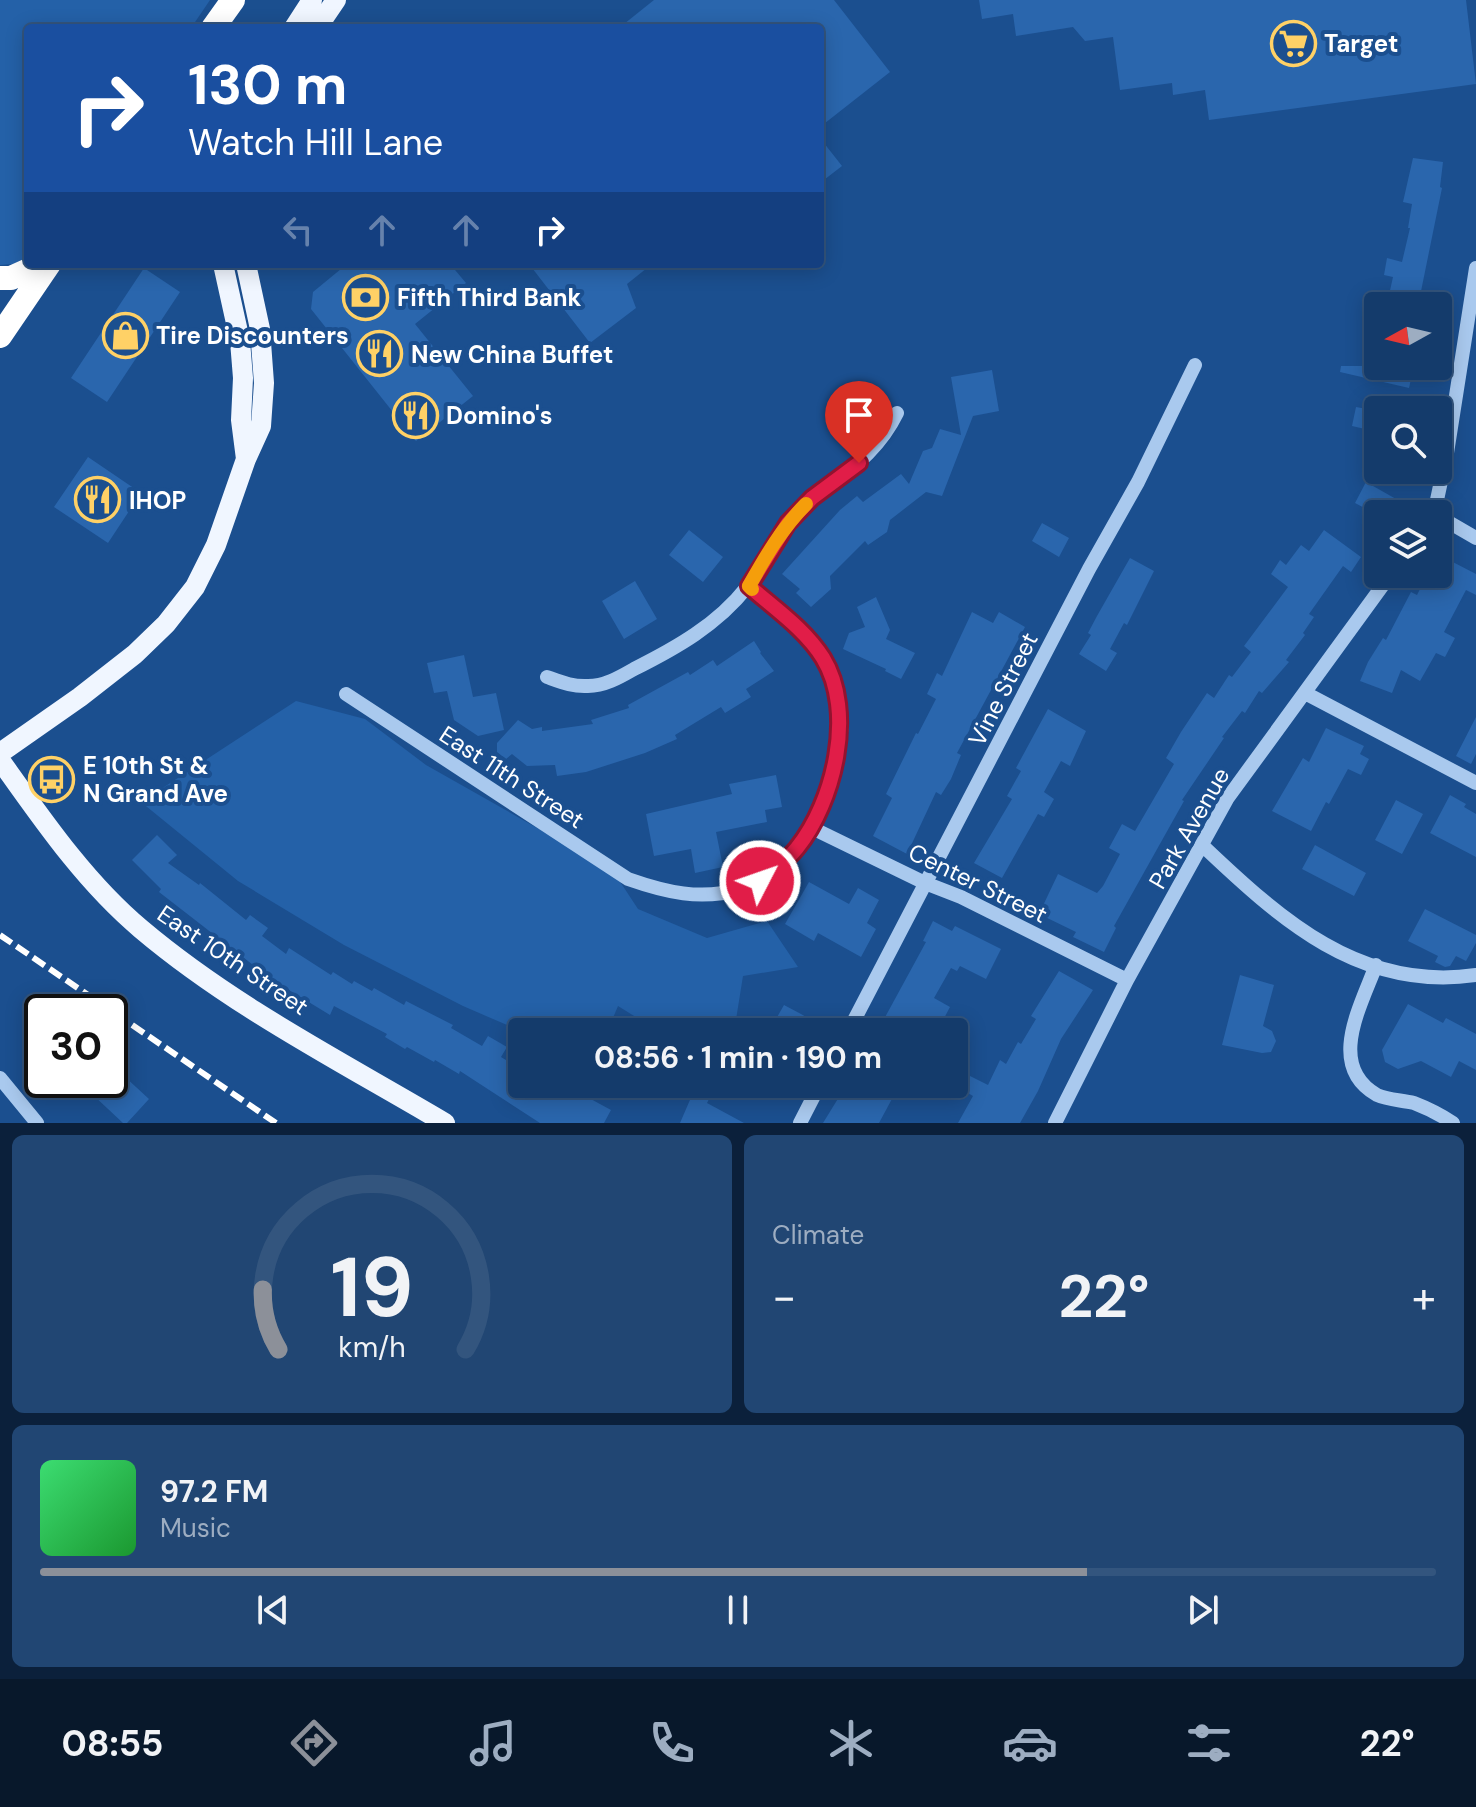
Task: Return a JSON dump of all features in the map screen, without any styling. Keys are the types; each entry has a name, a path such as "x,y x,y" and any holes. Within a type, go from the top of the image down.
{"highway":[{"path":"216,24 233,0"},
{"path":"0,278 11,278 33,268"},
{"path":"0,336 46,268"}],"main road":[{"path":"297,24 312,0"},
{"path":"320,24 336,0"},
{"path":"224,268 240,341 243,378 241,420 246,459"},
{"path":"0,753 135,654 166,624 195,587 216,545 261,426 264,383 260,329 247,268"},
{"name":"East 10th Street","path":"0,760 66,850 138,927 195,972 261,1015 445,1123"}],"street":[{"path":"1438,500 1476,268"},
{"name":"Vine Street","path":"855,1018 1089,569 1138,482 1195,365"},
{"path":"547,677 573,686 592,686 613,680 681,645 715,620 749,586 788,523 812,498 874,451 897,413"},
{"path":"1452,524 1476,538"},
{"name":"East 11th Street","path":"346,694 628,879 690,895 739,889 760,881 796,849 810,827 831,779 841,732 838,695 824,659 804,633 749,586"},
{"name":"Park Avenue","path":"1055,1123 1127,980 1227,799 1381,588"},
{"path":"1305,693 1476,783"},
{"name":"Center Street","path":"810,827 925,883 961,897 1127,980"},
{"path":"1202,845 1264,904 1312,938 1355,960 1448,979 1476,975"},
{"path":"1376,965 1349,1037 1350,1062 1361,1081 1379,1096 1415,1104 1453,1123"},
{"path":"0,1078 37,1123"},
{"path":"800,1123 813,1098"}],"shaded area":[{"path":"0,0 210,0 194,24 24,24 24,259 0,265"},
{"path":"296,701 365,719 426,765 613,871 638,909 707,938 767,921 798,967 743,976 736,1018 637,1018 618,1006 613,1018 508,1018 508,1026 344,945 238,881 141,802"}],"building":[{"path":"654,0 834,0 890,72 824,124 824,24 624,24"},
{"name":"Target","path":"979,0 1466,0 1476,84 1209,120 1205,90 1173,95 1172,83 1120,90 1113,37 1085,41 1073,27 1016,36 1013,14 982,19"},
{"path":"824,143 842,166 824,180"},
{"path":"1413,158 1443,162 1442,188 1421,292 1390,292 1393,277 1384,275 1387,258 1402,262 1412,204 1403,202"},
{"name":"Tire Discounters","path":"144,268 180,292 107,402 71,378"},
{"path":"342,268 453,268 466,283 415,324 473,396 416,441 311,309 313,292"},
{"path":"532,268 647,268 627,284 636,308 590,343"},
{"path":"1341,366 1364,366 1364,378 1340,372"},
{"path":"992,370 999,411 973,416 942,496 926,492 890,520 887,532 868,545 865,541 830,576 831,589 811,607 796,593 800,589 782,574 840,510 857,496 863,502 901,474 909,484 923,451 932,448 940,429 961,435 951,377"},
{"path":"1374,380 1411,380 1409,388"},
{"path":"1356,407 1364,408 1364,429 1352,426"},
{"name":"IHOP","path":"88,457 141,493 108,543 54,507"},
{"path":"1365,484 1396,499 1364,500 1364,508 1355,503"},
{"path":"1042,523 1069,538 1059,557 1032,541"},
{"path":"689,530 723,557 703,582 669,555"},
{"path":"1324,530 1361,557 1351,572 1343,566 1309,614 1314,617 1286,660 1289,662 1262,693 1259,691 1245,713 1242,711 1222,737 1182,800 1114,926 1116,928 1104,952 1073,937 1076,932 1039,914 1058,874 1097,893 1103,886 1120,854 1109,848 1122,824 1135,831 1174,764 1166,758 1181,732 1207,693 1214,698 1229,675 1232,677 1251,652 1244,646 1288,587 1271,574 1280,560 1286,565 1301,545 1309,551"},
{"path":"1130,558 1154,571 1127,625 1124,623 1110,649 1117,653 1106,671 1079,654"},
{"path":"1452,562 1476,574 1476,595 1466,590 1444,632 1455,638 1445,657 1436,653 1420,681 1401,670 1392,693 1360,681 1368,662 1383,638 1386,640 1411,592 1417,595 1420,588 1452,588"},
{"path":"635,581 657,619 624,639 602,601"},
{"path":"876,597 890,630 886,639 915,653 901,679 843,649 849,633 865,627 857,607"},
{"path":"972,612 993,623 999,612 1025,627 957,753 961,755 951,779 941,795 936,792 907,854 873,836 892,798 886,794 936,699 927,694 937,673 942,676"},
{"path":"754,641 774,671 746,689 751,697 725,713 721,707 675,735 677,739 645,753 586,772 557,776 555,765 527,766 512,754 506,759 497,752 497,743 518,720 532,729 542,727 542,731 593,724 591,720 629,708 628,705 688,672 690,675 713,660 717,666"},
{"path":"464,655 473,697 496,693 504,730 478,736 454,720 447,691 434,693 427,663"},
{"path":"1048,709 1086,731 1070,766 1061,761 1044,792 1054,799 1044,817 1038,814 1002,878 974,863 1012,799 1007,796 1021,771 1016,768"},
{"path":"1476,717 1476,754 1471,764 1456,756"},
{"path":"1326,728 1364,746 1360,754 1369,759 1361,775 1348,769 1311,831 1272,811 1303,758 1309,762"},
{"path":"776,775 782,807 765,810 767,822 716,832 723,867 695,873 691,849 654,856 646,814 732,794 729,784"},
{"path":"1450,795 1476,814 1476,857 1430,833"},
{"path":"1396,800 1423,814 1402,854 1375,840"},
{"path":"157,835 177,855 168,863 200,883 246,920 250,915 268,928 262,936 286,954 289,948 331,975 333,972 352,984 354,981 372,991 374,988 404,1005 406,1001 453,1025 451,1028 482,1046 488,1036 507,1047 501,1057 508,1061 508,1098 589,1098 611,1110 604,1123 540,1123 460,1071 459,1074 407,1047 405,1049 385,1037 387,1034 334,1006 330,1015 288,992 159,892 161,889 132,860"},
{"path":"1315,845 1366,873 1354,896 1302,869"},
{"path":"809,882 849,904 858,888 879,900 867,923 876,929 861,957 818,933 814,941 785,924"},
{"path":"1425,909 1476,935 1476,943 1466,961 1456,956 1450,966 1445,967 1435,962 1438,956 1408,941"},
{"path":"933,921 952,931 955,926 1001,949 986,979 960,966 957,971 951,968 934,998 950,1007 944,1018 885,1018 926,942 923,941"},
{"path":"1059,971 1093,990 1061,1039 1020,1123 958,1123 973,1096 968,1093 968,1075 988,1085 1000,1060 1006,1064 1018,1042 1021,1044 1036,1019 1031,1016"},
{"path":"1240,975 1274,985 1263,1026 1272,1031 1276,1041 1271,1052 1222,1045"},
{"path":"1408,1004 1443,1023 1446,1018 1476,1034 1476,1070 1459,1061 1451,1077 1421,1061 1398,1069 1385,1062 1382,1050"},
{"path":"784,1005 807,1018 777,1018"},
{"path":"128,1080 149,1099 127,1123 123,1123 96,1098 128,1098"},
{"path":"691,1098 710,1098 707,1103 744,1123 680,1123"},
{"path":"838,1098 892,1098 879,1123 823,1123"}],"railway":[{"path":"0,935 276,1123"}],"slow traffic":[{"path":"752,589 749,586 769,550 806,504"}],"place":[{"name":"Target","path":"1293,43"},
{"name":"Fifth Third Bank","path":"366,297"},
{"name":"Tire Discounters","path":"125,335"},
{"name":"New China Buffet","path":"380,354"},
{"name":"Domino's","path":"415,415"},
{"name":"IHOP","path":"98,500"},
{"name":"E 10th St & N Grand Ave","path":"52,779"}],"route":[{"path":"760,881 796,849 810,827 831,779 841,732 838,695 824,659 804,633 749,586 788,523 812,498 859,463"}]}
